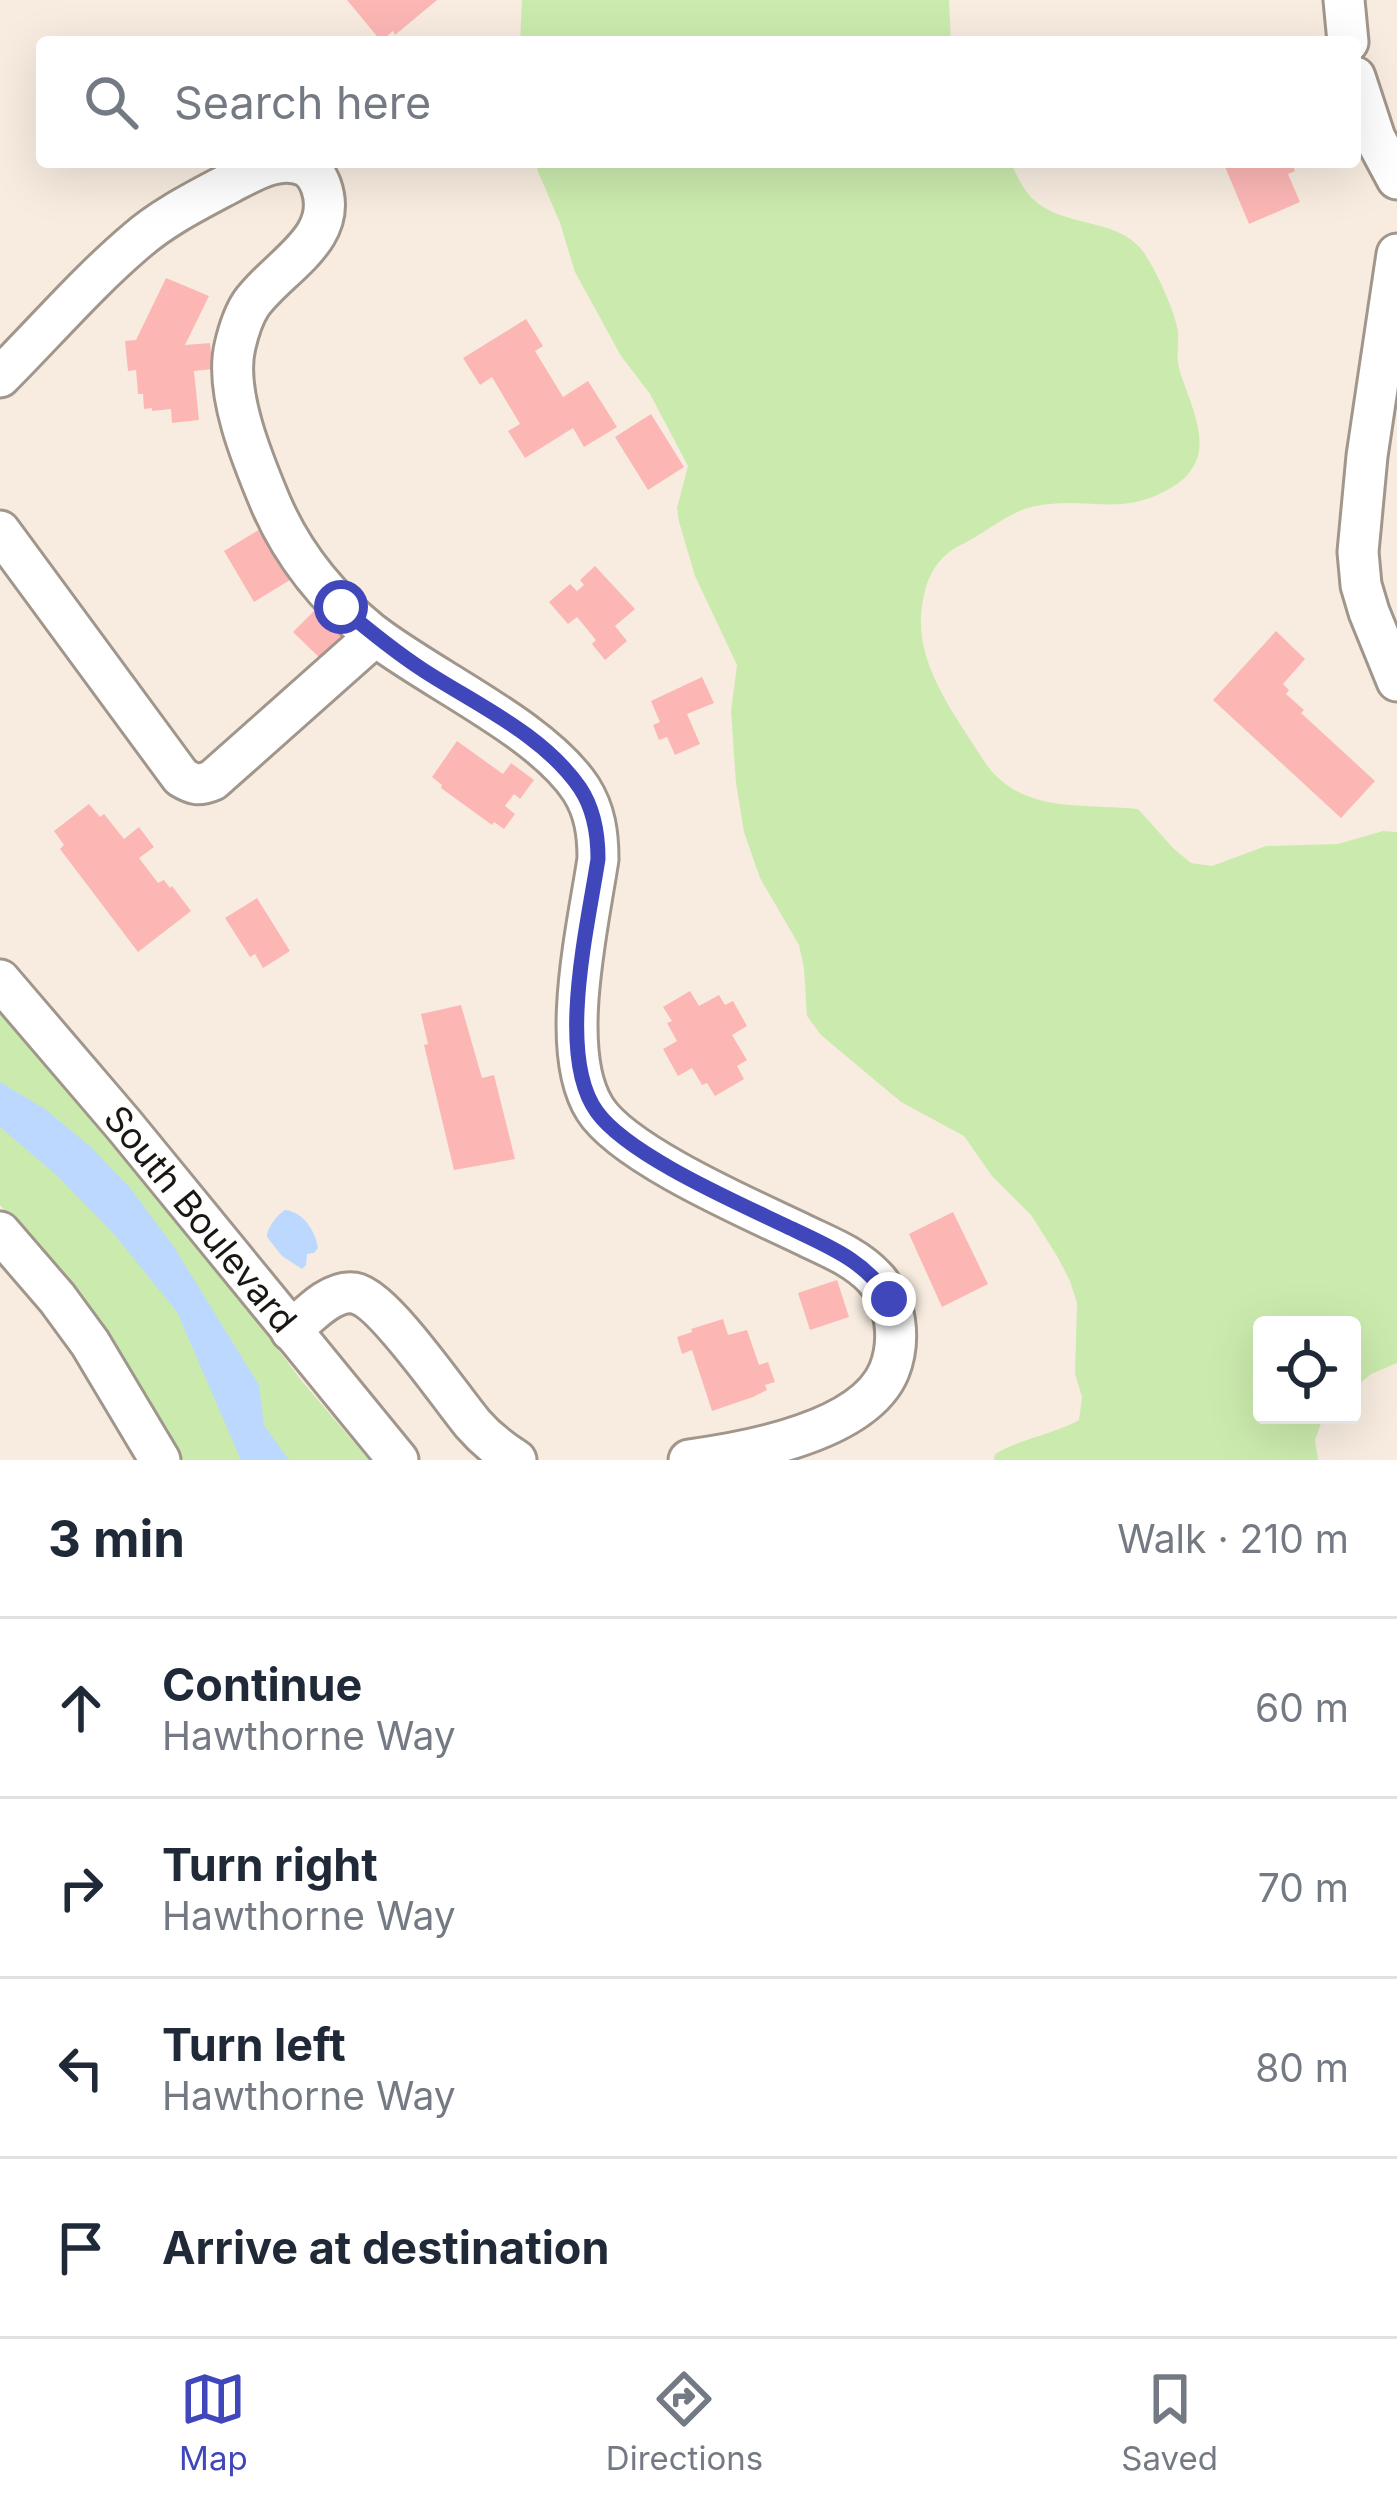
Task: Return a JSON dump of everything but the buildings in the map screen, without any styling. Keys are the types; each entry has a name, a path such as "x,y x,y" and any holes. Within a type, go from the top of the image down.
{"street":[{"path":"1344,0 1347,36"},
{"path":"1361,94 1397,179"},
{"path":"0,377 137,239 258,168"},
{"path":"308,168 316,173 323,190 322,224 312,242 251,304 233,349 237,405 255,463 290,543 341,607 375,636 533,742 581,790 598,834 598,859 575,1024 578,1063 595,1110 645,1153 845,1255 877,1280 889,1299 896,1354 871,1400 825,1426 732,1454 689,1460"},
{"path":"1397,254 1366,456 1358,552 1369,612 1397,681"},
{"path":"0,531 181,777 191,784 213,780 375,636"},
{"name":"South Boulevard","path":"0,980 398,1460"},
{"path":"0,1232 90,1343 160,1460"},
{"path":"291,1331 338,1295 354,1293 369,1300 394,1324 475,1426 517,1460"}],"green space":[{"path":"522,0 949,0 951,36 520,36"},
{"path":"537,168 1013,168 1027,192 1046,209 1118,232 1146,256 1178,332 1179,368 1199,434 1195,464 1180,482 1158,495 1123,504 1056,503 1027,508 954,549 938,563 926,587 923,643 947,702 997,776 1031,798 1051,803 1138,809 1191,863 1212,866 1266,846 1338,844 1383,831 1397,832 1397,1363 1361,1382 1361,1316 1253,1316 1253,1424 1321,1424 1315,1440 1318,1460 994,1460 1005,1449 1079,1420 1077,1303 1070,1281 1031,1215 992,1176 964,1136 901,1102 821,1035 807,1016 799,945 760,878 744,832 731,711 737,665 695,576 679,522 677,508 688,466 575,272"},
{"path":"0,1001 141,1168 301,1380 369,1460 182,1460 95,1315 0,1205"}],"water":[{"path":"0,1082 45,1109 131,1189 174,1247 259,1385 264,1425 289,1460 241,1460 177,1312 113,1233 0,1127"},
{"path":"285,1210 303,1218 318,1248 307,1254 302,1269 282,1256 267,1237"}],"route":[{"path":"341,607 420,668 533,742 581,790 598,834 598,859 575,1024 578,1063 595,1110 645,1153 845,1255 877,1280 889,1299"}]}
